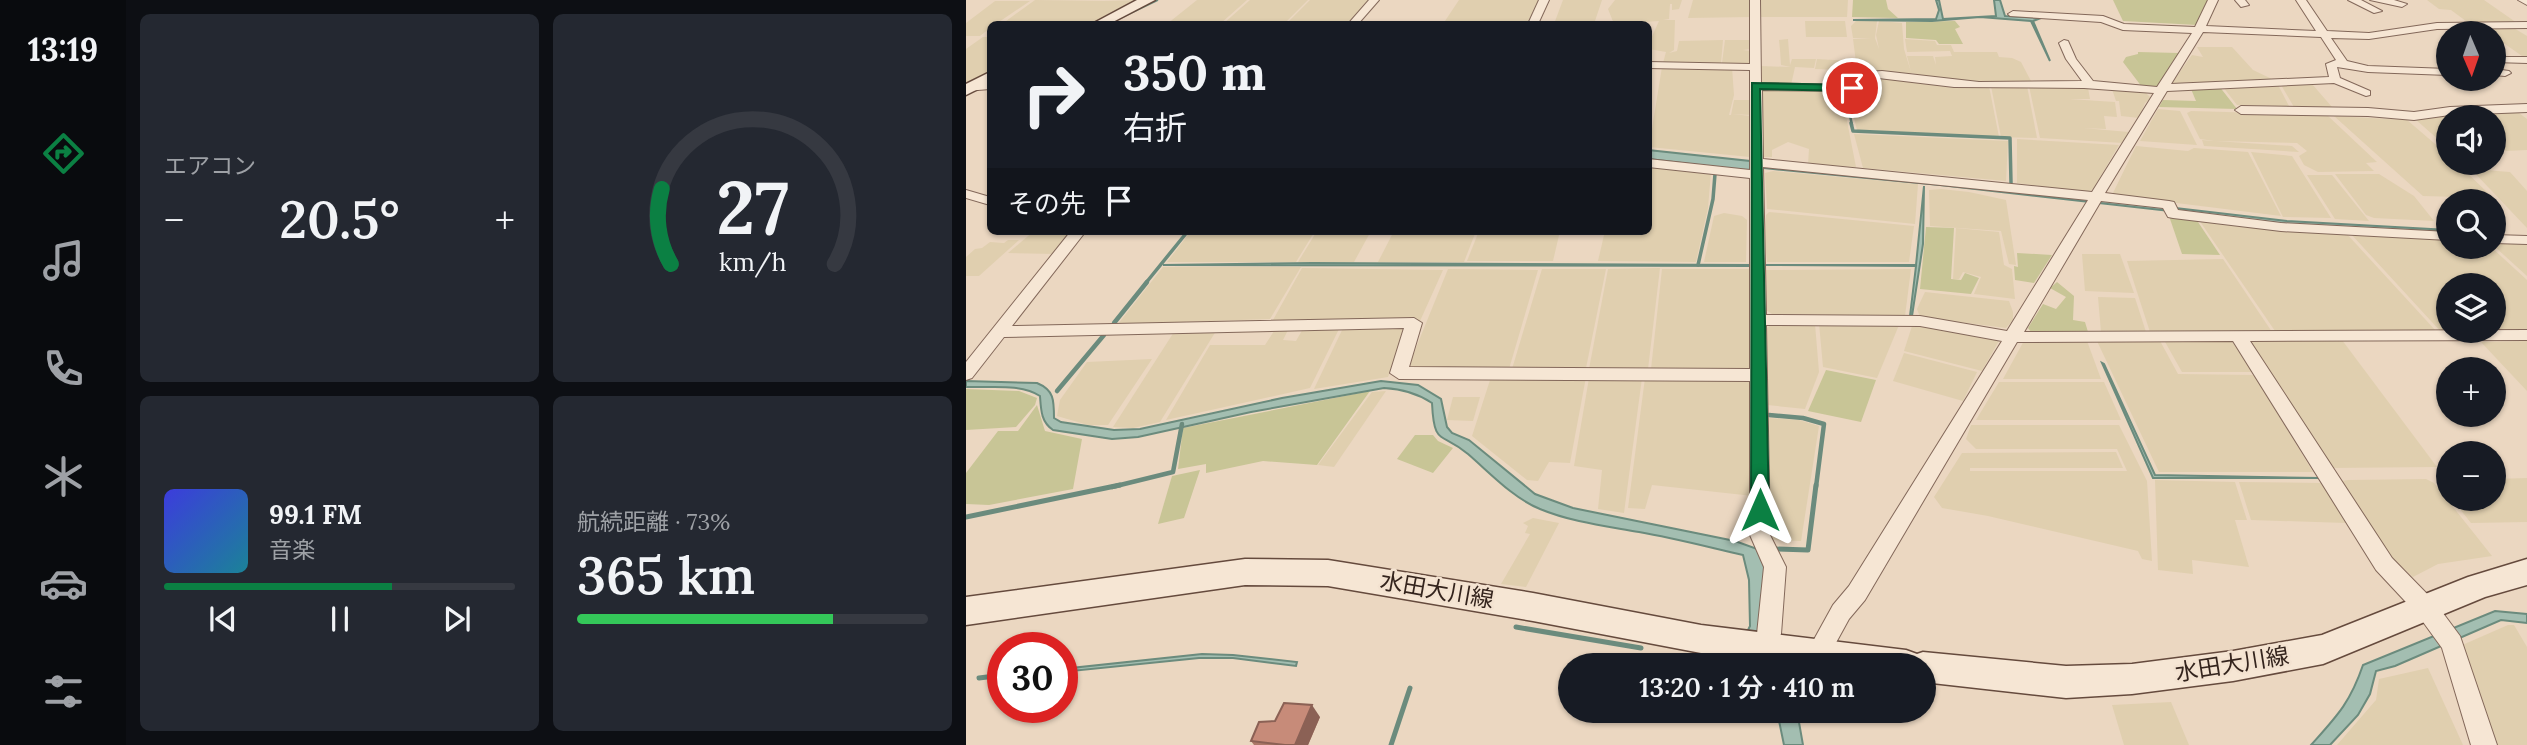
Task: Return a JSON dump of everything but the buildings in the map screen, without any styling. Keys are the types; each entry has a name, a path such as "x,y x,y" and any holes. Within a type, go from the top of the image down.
{"main road":[{"path":"1104,21 1148,0"},
{"path":"968,89 987,79"},
{"name":"水田大川線","path":"966,611 1245,572 1328,573 1533,607 1701,639 1810,653"},
{"name":"水田大川線","path":"1936,668 2066,682 2132,679 2233,666 2440,628 2479,586 2527,572"}],"street":[{"path":"1356,21 1374,0"},
{"path":"1534,21 1544,0"},
{"path":"1755,0 1760,535 1775,567 1769,634"},
{"path":"1819,653 1841,612 1857,593 1940,460 2011,337 2199,29 2213,0"},
{"path":"2301,0 2343,63"},
{"path":"2353,0 2376,5 2402,5"},
{"path":"2012,14 2104,19 2123,27 2369,36 2436,26"},
{"path":"2506,27 2527,25"},
{"path":"2069,46 2091,86"},
{"path":"2506,59 2527,60"},
{"path":"2335,80 2331,64 2343,63 2368,69 2436,72"},
{"path":"1652,65 1756,67"},
{"path":"1755,86 1852,88 1858,85 1857,75 1868,74 1896,75 1950,84 2161,90 2335,80 2366,93"},
{"path":"968,89 987,86"},
{"path":"2241,110 2368,111 2414,116 2450,111 2527,108"},
{"path":"1652,163 2097,196 2169,205 2173,214 2281,227 2436,235"},
{"path":"966,194 987,200"},
{"path":"966,374 1076,235"},
{"path":"2506,239 2527,240"},
{"path":"1759,320 1920,321 2011,337 2527,335"},
{"path":"997,332 1415,323 1399,373 1758,375"},
{"path":"2238,336 2384,564 2440,628 2484,745"}],"shaded area":[{"path":"1035,0 1142,0 1096,21 1006,21"},
{"path":"1197,0 1247,0 1223,21 1171,21"},
{"path":"1250,0 1308,0 1287,21 1226,21"},
{"path":"1310,0 1369,0 1350,21 1289,21"},
{"path":"1459,0 1541,0 1531,21 1445,21"},
{"path":"1563,0 1602,0 1595,21 1555,21"},
{"path":"1615,0 1682,0 1679,9 1672,10 1670,4 1669,19 1663,20 1675,20 1674,50 1669,53 1677,51 1679,41 1723,40 1721,63 1663,63 1666,52 1652,50 1652,36 1659,21 1613,21 1608,9"},
{"path":"1693,0 1751,0 1751,17 1688,18"},
{"path":"1760,0 1848,0 1847,17 1761,17"},
{"path":"1853,0 1886,0 1888,9 1898,18 1852,17"},
{"path":"1936,0 1939,0 1943,19 1996,16 1994,0 2000,0 2005,16 2041,18 2033,21 2050,61 2031,21 1980,17 1932,21 1853,20 1936,19 1939,10"},
{"path":"2113,0 2209,0 2197,25 2123,21"},
{"path":"2427,0 2484,0 2517,23 2466,21 2451,10 2439,9"},
{"path":"995,1 1030,1 1000,21 987,21 987,30 980,36 966,36 966,23"},
{"path":"1805,21 1845,21 1847,37 1806,37"},
{"path":"1856,21 1877,21 1875,38 1879,49 1876,35 1879,21 1902,23 1904,49 1911,72 1907,56 1933,56 1936,65 1935,57 1952,56 1950,51 1907,52 1905,39 1951,45 1954,52 1997,52 1999,57 2021,62 2032,83 1959,83 1911,73 1912,76 1861,72 1857,70 1853,39 1871,38 1853,38 1851,26"},
{"path":"1955,21 1960,27 1955,29 1963,44 1939,44 1936,40 1906,38 1906,22"},
{"path":"2506,27 2512,27 2527,36 2527,56 2522,56 2506,45"},
{"path":"987,37 987,74 966,83 966,49"},
{"path":"1788,39 1790,65 1792,59 1816,59 1814,68 1795,67 1791,85 1761,83 1760,66 1791,67 1781,65 1779,40"},
{"path":"1725,40 1751,40 1751,49 1743,50 1751,51 1751,64 1722,63"},
{"path":"2197,47 2232,47 2253,70 2274,80 2171,84 2192,55 2203,57"},
{"path":"2138,52 2179,53 2156,88 2142,87 2123,62 2126,57"},
{"path":"1817,59 1852,61 1853,85 1823,86 1829,70 1842,70 1815,69"},
{"path":"1662,67 1732,67 1734,95 1729,115 1734,100 1752,100 1751,115 1732,114 1751,116 1750,157 1652,147 1652,129"},
{"path":"1860,76 1942,86 1989,86 1999,137 1857,130 1847,90"},
{"path":"2312,84 2332,107 2294,107 2281,85"},
{"path":"2278,85 2289,106 2237,105 2223,87"},
{"path":"1991,86 2027,86 2037,138 2001,137"},
{"path":"2029,86 2088,88 2090,99 2069,99 2115,102 2117,117 2104,116 2106,129 2083,128 2129,132 2123,143 2040,138"},
{"path":"2219,86 2237,109 2159,107 2163,100 2196,101 2191,89"},
{"path":"1761,88 1841,90 1856,167 1808,165 1809,149 1788,142 1772,150 1772,157 1763,157"},
{"path":"2112,89 2143,90 2151,98 2145,103 2139,118 2121,116 2119,101 2116,101"},
{"path":"2158,109 2180,111 2197,145 2140,141"},
{"path":"2506,110 2515,110 2527,119 2527,150 2506,151"},
{"path":"2187,113 2327,115 2377,162 2366,163 2374,171 2318,172 2304,165 2299,156 2307,151 2297,143 2215,141 2292,146 2299,152 2204,146 2202,140 2214,141 2200,139"},
{"path":"2334,116 2407,120 2436,145 2436,175 2469,175 2484,189 2436,189 2436,196 2423,196"},
{"path":"2436,116 2436,137 2415,119"},
{"path":"1854,134 2008,141 2006,181 1863,168"},
{"path":"2017,139 2119,145 2093,189 2087,192 2017,183"},
{"path":"2136,146 2188,151 2194,148 2248,152 2281,216 2112,195"},
{"path":"1652,150 1750,161 1752,168 1747,171 1652,159"},
{"path":"2251,152 2292,156 2331,218 2283,217"},
{"path":"1652,165 1711,172 1708,208 1696,262 1598,261 1604,235 1652,235"},
{"path":"1763,168 2081,197 2287,221 2436,229 2436,231 2294,225"},
{"path":"1773,171 1918,184 1915,224 1767,209 1765,173"},
{"path":"2506,172 2510,172 2527,191 2527,228 2506,206 2506,189 2490,189 2477,175 2506,175"},
{"path":"2335,174 2379,174 2414,196 2434,221 2374,218 2366,215"},
{"path":"2307,175 2332,175 2369,221 2335,219"},
{"path":"1924,186 1923,244 1912,316 1916,266 1764,265 1916,265"},
{"path":"1941,189 2006,200 2016,265 2009,264 2001,231 1930,226 1929,190"},
{"path":"1769,212 1914,226 1909,262 1767,262 1764,234 1766,215"},
{"path":"1724,213 1742,216 1747,220 1746,262 1704,262 1714,216"},
{"path":"2169,216 2196,219 2220,255 2182,254"},
{"path":"2199,220 2346,233 2436,331 2275,331"},
{"path":"1926,227 1954,228 1951,279 1961,280 1965,273 1979,278 1971,294 1920,289"},
{"path":"1956,228 1999,232 2004,265 2012,269 2015,299 1974,294 1981,277 1963,272 1959,279 1953,279"},
{"path":"2351,234 2436,238 2436,259 2504,259 2527,280 2527,332 2506,332 2506,273 2436,273 2436,326"},
{"path":"1029,235 1071,235 1056,254 1008,253"},
{"path":"1188,235 1313,235 1296,262 1167,262"},
{"path":"1315,235 1369,235 1354,262 1298,262"},
{"path":"1392,235 1474,235 1464,262 1378,262"},
{"path":"1477,235 1559,235 1553,261 1467,261"},
{"path":"1008,240 1019,240 979,276 966,276 966,257 975,249 990,242 1004,243"},
{"path":"2506,242 2527,243 2527,276 2506,257"},
{"path":"2017,253 2052,255 2034,283 2015,280"},
{"path":"2082,254 2120,254 2134,293 2085,291"},
{"path":"2223,259 2272,332 2150,332 2127,261"},
{"path":"1163,265 1751,265 1751,266"},
{"path":"1163,267 1301,267 1270,319 1118,324"},
{"path":"1302,268 1443,270 1420,321 1273,320"},
{"path":"1660,268 1648,369 1589,369 1608,269"},
{"path":"1448,269 1538,270 1509,369 1415,369 1409,365"},
{"path":"1542,269 1606,269 1586,368 1512,369"},
{"path":"1662,269 1750,269 1752,362 1749,368 1651,369"},
{"path":"1911,269 1905,316 1772,314 1766,310 1766,270"},
{"path":"2057,282 2074,296 2073,320 2085,322 2088,332 2031,332 2028,328 2043,304 2056,309 2066,297 2050,288"},
{"path":"1925,292 2009,301 2013,320 2006,328 1920,317 1917,309"},
{"path":"2098,297 2135,298 2146,332 2101,332"},
{"path":"1819,323 1899,325 1877,378 1823,367"},
{"path":"1772,324 1815,324 1819,372 1805,409 1767,405 1767,328"},
{"path":"1399,325 1408,330 1388,377 1314,389 1344,326"},
{"path":"1912,326 1995,336 2000,339 1982,371 1904,351"},
{"path":"1304,327 1340,327 1310,388 1166,420 1210,345 1265,345 1276,328 1289,328 1283,340 1296,341"},
{"path":"1216,331 1160,422 1133,428 1113,427 1174,332"},
{"path":"2025,339 2087,341 2101,379 2003,379"},
{"path":"2096,339 2159,339 2178,374 2254,375 2313,472 2159,472"},
{"path":"2164,340 2233,340 2252,372 2182,372"},
{"path":"2342,340 2436,467 2329,468 2248,342"},
{"path":"2527,341 2527,391 2506,369 2506,357 2495,357 2482,343"},
{"path":"1904,353 1977,372 1963,401 1893,381"},
{"path":"1152,359 1108,425 1088,425 1057,416 1060,400 1087,362"},
{"path":"2102,363 2155,475 2319,478 2153,478"},
{"path":"1826,370 1876,380 1861,422 1808,411"},
{"path":"1491,377 1586,377 1570,463 1549,462 1538,481 1527,480 1472,436"},
{"path":"1589,378 1642,378 1624,513 1598,509 1602,470 1574,466"},
{"path":"1645,378 1752,382 1753,496 1652,485 1645,509 1628,508"},
{"path":"966,381 1037,383 1052,396 1054,418 1061,422 1114,430 1140,429 1282,398 1381,381 1418,385 1441,399 1447,427 1452,433 1469,440 1535,494 1573,508 1735,541 1760,550 1771,569 1764,631 1773,653 1756,653 1747,632 1750,626 1749,580 1743,555 1576,520 1530,504 1459,447 1441,436 1435,426 1432,403 1415,394 1384,388 1251,412 1138,437 1112,439 1053,430 1044,419 1040,396 1024,389 966,387"},
{"path":"1999,382 2104,382 2121,420 1976,420"},
{"path":"966,389 1019,391 1037,398 1035,405 1016,427 966,430"},
{"path":"1370,391 1317,465 1263,461 1206,473 1206,464 1178,469 1183,428"},
{"path":"1386,391 1334,467 1318,465 1372,392"},
{"path":"1453,397 1480,397 1473,421 1447,420"},
{"path":"1037,405 1045,431 1082,439 1073,489 989,505 966,504 966,473 998,431 1018,431"},
{"path":"1769,418 1799,420 1819,426 1801,541 1770,540"},
{"path":"1971,425 2119,425 2147,481 2152,561 2142,559 2138,551 1942,508 1934,497 1962,453 2116,452 2123,468 1970,468 1970,471 2127,471 2117,449 1976,449 1966,439"},
{"path":"1415,435 1433,435 1438,441 1453,448 1433,473 1397,459"},
{"path":"1200,470 1184,518 1158,524 1172,476"},
{"path":"2527,478 2527,522 2471,523 2462,511 2506,511 2506,479"},
{"path":"2426,479 2434,483 2436,511 2456,511 2492,556 2438,564 2413,577 2394,560 2341,484 2342,481"},
{"path":"2155,480 2235,482 2247,520 2235,520 2249,567 2192,560 2193,574 2158,570"},
{"path":"2239,482 2322,483 2346,523 2251,520"},
{"path":"1533,518 1559,523 1526,587 1501,584 1530,534 1525,533 1528,526 1523,523"},
{"path":"2495,611 2527,614 2527,623 2501,620 2395,666 2376,671 2370,694 2358,715 2330,745 2311,745 2342,708 2363,665"},
{"path":"2508,625 2514,625 2527,647 2527,745 2492,745 2460,646"},
{"path":"1202,654 1297,662 1296,666 1233,658 1199,658 1078,670 1078,667"},
{"path":"2428,668 2463,745 2337,745 2376,700 2379,679"},
{"path":"2171,702 2189,745 2124,745 2112,705"},
{"path":"1779,723 1799,723 1803,745 1784,745"}],"waterway":[{"path":"1113,21 1157,0"},
{"path":"1845,92 1852,125"},
{"path":"1851,123 1853,131 2010,138 2011,183"},
{"path":"1698,265 1713,199 1715,174"},
{"path":"1145,284 1185,235"},
{"path":"1114,323 1147,282"},
{"path":"1057,391 1104,335"},
{"path":"1769,415 1803,418 1824,424 1816,487"},
{"path":"1112,487 1173,472 1182,424"},
{"path":"966,517 1120,485"},
{"path":"1775,549 1808,550 1816,485"},
{"path":"1516,627 1641,648"},
{"path":"979,678 987,677"},
{"path":"1391,745 1410,688"}],"route":[{"path":"1760,510 1755,86 1852,88"}]}
